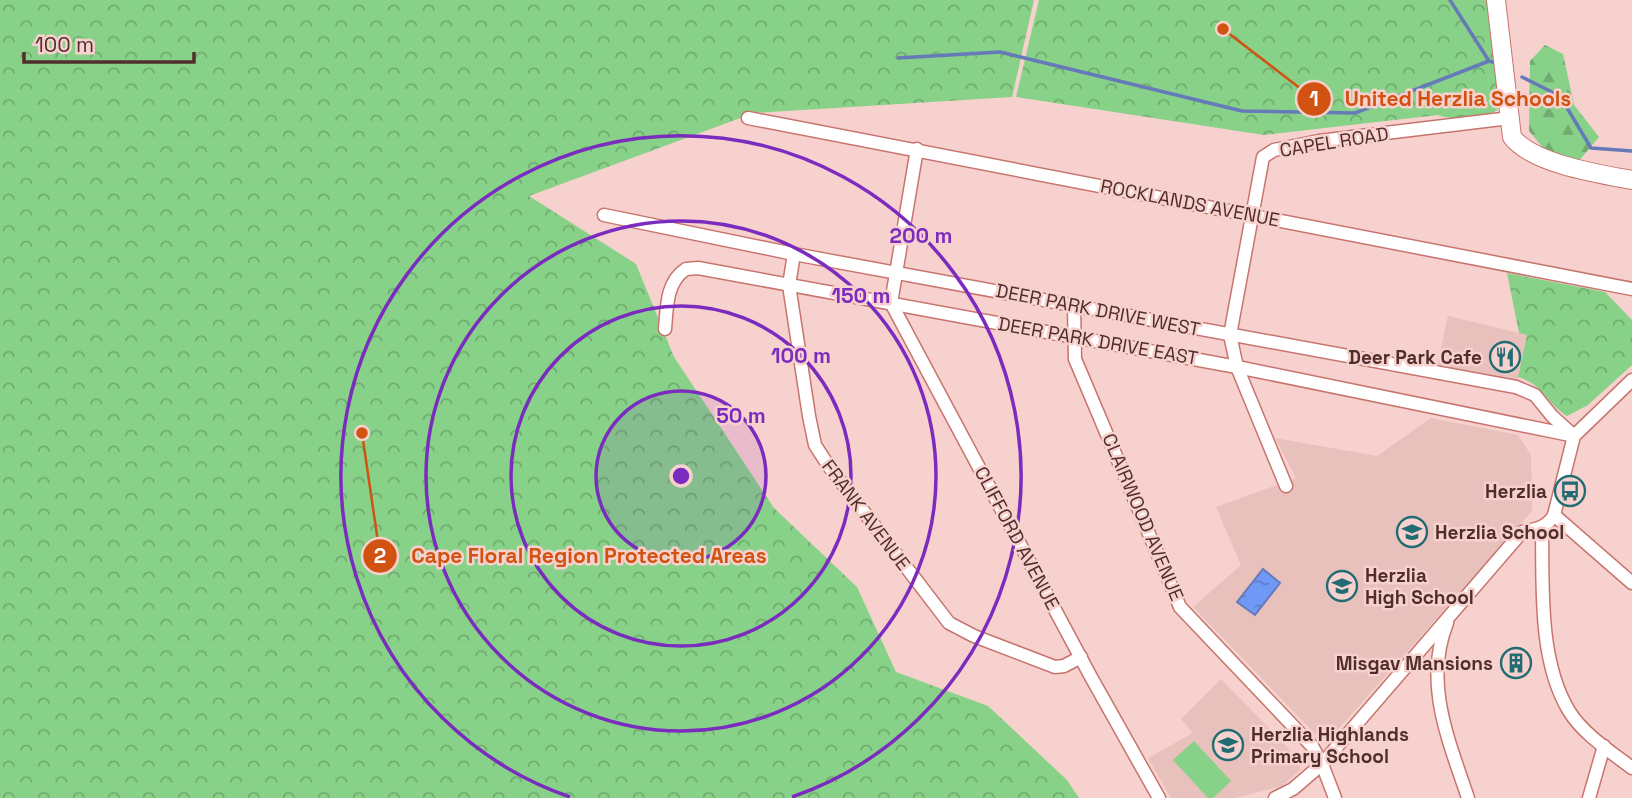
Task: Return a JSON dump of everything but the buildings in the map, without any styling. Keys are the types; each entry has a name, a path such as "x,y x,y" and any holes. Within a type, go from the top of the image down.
{"street":[{"path":"1496,0 1512,136 1518,145 1571,167 1632,180"},
{"name":"ROCKLANDS AVENUE","path":"748,118 1632,289"},
{"name":"CAPEL ROAD","path":"1251,215 1263,157 1275,150 1319,141 1510,118"},
{"path":"891,303 917,149"},
{"name":"DEER PARK DRIVE WEST","path":"604,215 794,254 1516,387 1535,395"},
{"path":"1251,215 1230,335 1237,367 1286,486"},
{"name":"FRANK AVENUE","path":"794,254 789,285 815,445 949,623 1048,665 1064,666 1081,657"},
{"name":"DEER PARK DRIVE EAST","path":"665,329 671,288 682,272 690,267 1237,367 1574,436"},
{"name":"CLIFFORD AVENUE","path":"891,303 1159,798"},
{"name":"CLAIRWOOD AVENUE","path":"1074,306 1075,359 1180,607 1312,746 1335,798"},
{"path":"1275,798 1293,789 1322,764 1521,532 1542,527 1549,522 1554,515 1574,436 1632,380"},
{"path":"1527,425 1537,411 1535,395"},
{"path":"1535,395 1552,416 1574,436"},
{"path":"1554,515 1632,583"},
{"path":"1542,527 1545,630 1555,676 1569,710 1604,746 1632,768"},
{"path":"1451,613 1439,649 1437,696 1468,798"},
{"path":"1589,798 1604,746"}],"shaded area":[{"path":"1448,316 1527,335 1516,387 1436,372"},
{"name":"Herzlia High School","path":"1431,418 1518,435 1531,455 1532,511 1325,744 1193,607 1241,565 1216,507 1296,478 1275,438 1377,456"},
{"name":"Herzlia Highlands Primary School","path":"1221,679 1299,759 1300,770 1282,786 1235,798 1171,798 1148,758 1193,733 1181,719"}],"green space":[{"path":"0,0 1034,0 1012,97 754,113 529,196 636,264 674,357 774,508 857,587 896,672 988,706 1067,780 1079,798 0,798"},
{"path":"1039,0 1489,0 1501,106 1481,117 1453,118 1438,115 1264,135 1016,97"},
{"path":"1545,45 1563,54 1574,105 1599,137 1577,163 1549,155 1529,131 1530,61"},
{"path":"1507,273 1605,292 1632,320 1632,365 1588,405 1567,416 1560,411 1533,384 1518,377 1527,335 1519,333"},
{"path":"1194,741 1231,781 1213,798 1208,798 1173,760"}],"water":[{"path":"1263,569 1280,583 1255,615 1237,602"}],"waterway":[{"path":"1450,0 1489,61 1496,63"},
{"path":"898,58 1000,52 1242,111 1355,113 1489,61"},
{"path":"1522,77 1560,96 1591,148 1632,151"}],"place":[{"name":"United Herzlia Schools","path":"1223,29"},
{"name":"Deer Park Cafe","path":"1505,357"},
{"name":"Cape Floral Region Protected Areas","path":"362,433"},
{"name":"Herzlia","path":"1570,491"},
{"name":"Herzlia School","path":"1412,532"},
{"name":"Herzlia High School","path":"1342,586"},
{"name":"Misgav Mansions","path":"1516,663"},
{"name":"Herzlia Highlands Primary School","path":"1228,745"}]}
